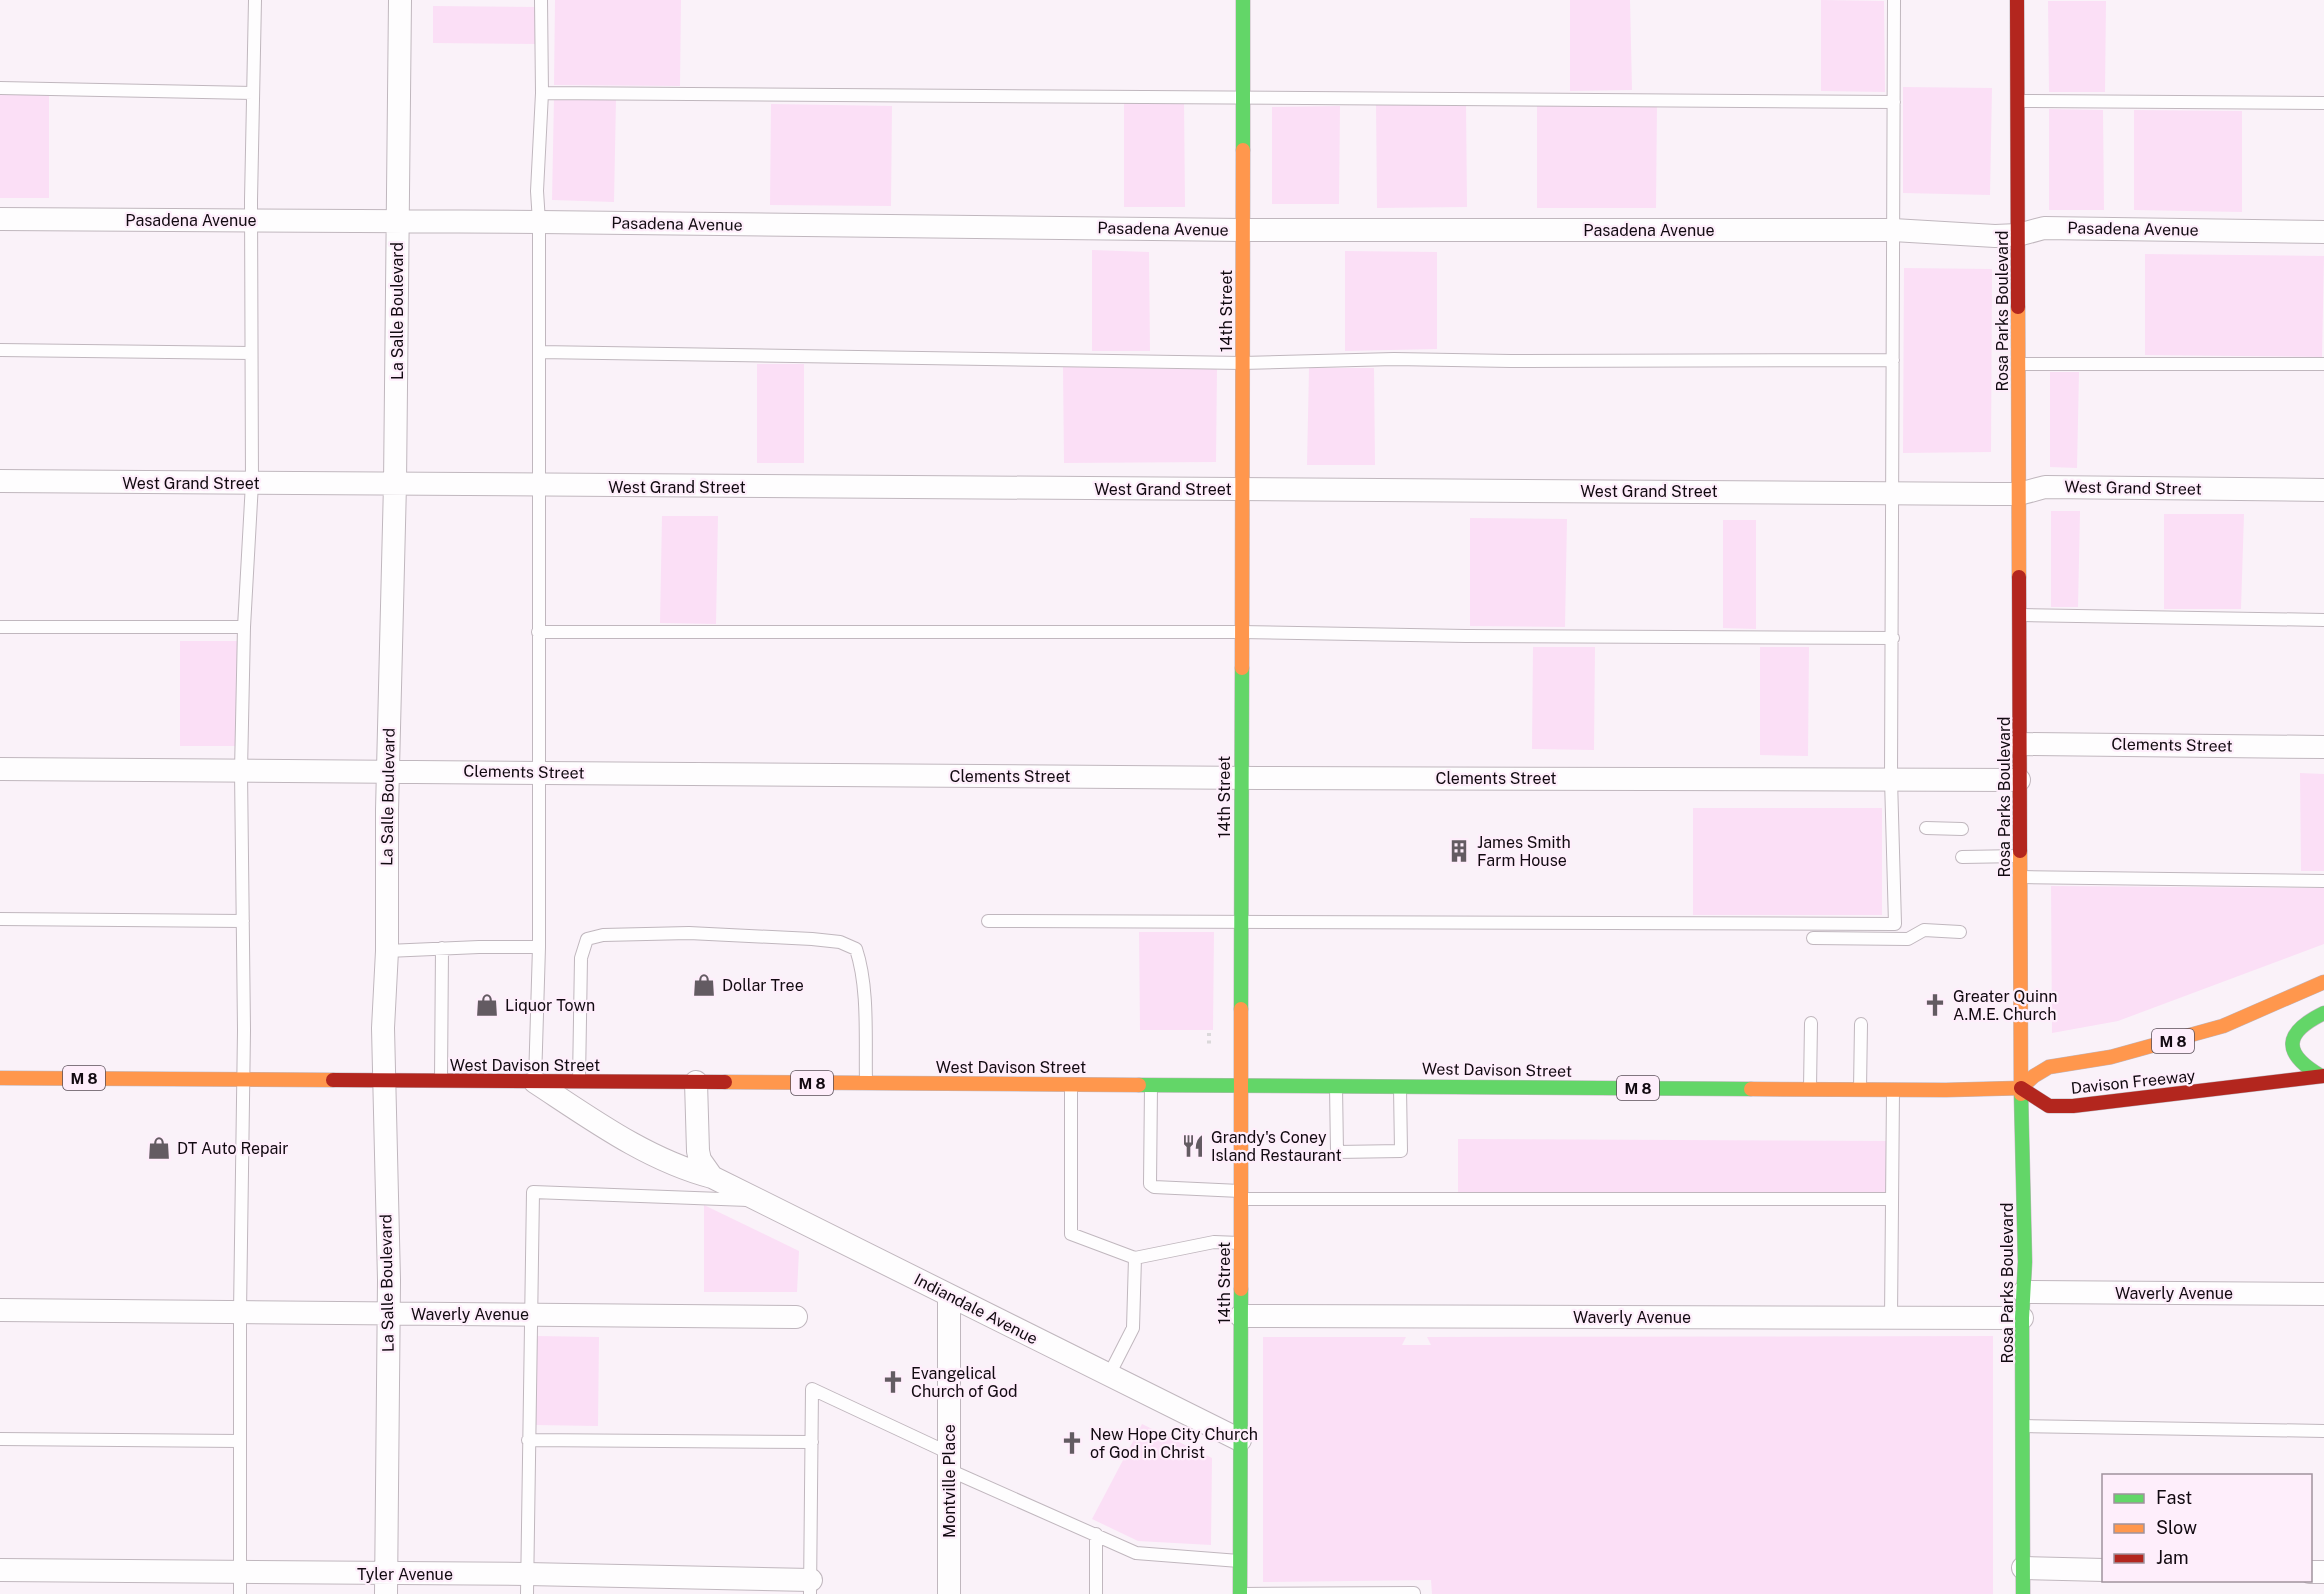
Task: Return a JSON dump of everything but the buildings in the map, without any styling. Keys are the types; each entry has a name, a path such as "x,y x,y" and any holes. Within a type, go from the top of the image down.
{"main road":[{"name":"14th Street","path":"1240,1594 1240,632 1243,0"},
{"name":"Rosa Parks Boulevard","path":"2017,0 2019,780 2024,1292 2022,1318 2023,1594"},
{"name":"Davison Freeway","path":"2323,1076 2073,1106 2049,1106 2021,1089 2034,1076 2049,1067 2133,1052 2223,1026 2265,1010 2324,982"},
{"path":"2323,1076 2302,1066 2297,1060 2291,1043 2293,1036 2304,1023 2324,1013"},
{"name":"West Davison Street","path":"0,1078 2021,1089"}],"street":[{"name":"La Salle Boulevard","path":"386,1584 388,1314 383,1028 387,951 388,773 395,484 399,0"},
{"name":"Pasadena Avenue","path":"0,219 1243,230 1893,230 2018,235 2044,228 2324,232"},
{"name":"West Grand Street","path":"0,481 2019,494 2045,487 2324,490"},
{"name":"Clements Street","path":"2020,744 2324,747"},
{"name":"Clements Street","path":"0,769 1241,778 2019,780"},
{"name":"Indiandale Avenue","path":"535,1082 608,1129 682,1169 712,1177 1240,1440"},
{"path":"696,1082 698,1151 700,1160 712,1177"},
{"name":"Waverly Avenue","path":"2024,1292 2324,1294"},
{"name":"Montville Place","path":"949,1594 950,1296"},
{"name":"Waverly Avenue","path":"0,1310 796,1317"},
{"name":"Waverly Avenue","path":"1241,1316 2022,1318"},
{"path":"2023,1568 2102,1570"},
{"name":"Tyler Avenue","path":"0,1570 240,1583 811,1587"}],"lane":[{"path":"240,1583 243,1079 241,771 244,627 252,483 251,220 255,0"},
{"path":"535,1082 539,947 540,222 537,191 542,93 541,0"},
{"path":"988,921 1895,924 1891,779 1894,0"},
{"path":"0,88 253,93"},
{"path":"542,93 1894,102"},
{"path":"2017,100 2324,103"},
{"path":"0,350 251,353"},
{"path":"539,352 1242,363 1395,359 1893,360"},
{"path":"2018,364 2324,364"},
{"path":"2019,615 2324,620"},
{"path":"0,627 244,627"},
{"path":"538,632 1240,632 1466,636 1893,638"},
{"path":"1926,828 1962,829"},
{"path":"1962,857 2020,856"},
{"path":"2020,877 2324,881"},
{"path":"0,919 243,921"},
{"path":"1813,938 1908,939 1924,930 1960,932"},
{"path":"579,1082 581,958 587,939 603,935 689,933 812,939 840,942 856,950 861,963 864,997 866,1083"},
{"path":"387,951 539,947"},
{"path":"441,1081 442,948"},
{"path":"1810,1089 1811,1023"},
{"path":"1860,1089 1861,1024"},
{"path":"1071,1084 1071,1234 1135,1258 1214,1242 1241,1243"},
{"path":"1151,1084 1150,1184 1154,1187 1240,1195 1892,1199"},
{"path":"1336,1085 1337,1152 1401,1151 1400,1086"},
{"path":"1891,1318 1893,1089"},
{"path":"527,1584 533,1192 760,1201"},
{"path":"1109,1375 1133,1328 1135,1258"},
{"path":"811,1587 812,1389 949,1461 1136,1553 1240,1561"},
{"path":"2023,1426 2324,1431"},
{"path":"0,1439 240,1441"},
{"path":"528,1440 812,1442"},
{"path":"1096,1534 1096,1594"},
{"path":"1240,1594 1414,1593"}],"path":[{"path":"1209,1032 1209,1045"}],"shaded area":[{"path":"555,0 681,0 680,86 554,85"},
{"path":"1570,0 1630,0 1632,90 1570,91"},
{"path":"1821,0 1884,1 1885,92 1821,91"},
{"path":"2048,1 2106,1 2105,92 2049,92"},
{"path":"433,6 536,7 536,44 433,43"},
{"path":"1903,87 1992,88 1990,195 1903,193"},
{"path":"0,92 49,92 49,198 0,198"},
{"path":"554,98 616,99 614,202 552,200"},
{"path":"1184,100 1185,207 1124,207 1124,101"},
{"path":"1466,103 1467,207 1377,208 1376,104"},
{"path":"1657,103 1656,208 1537,208 1537,104"},
{"path":"771,104 892,106 891,206 770,205"},
{"path":"1340,106 1339,204 1272,204 1272,107"},
{"path":"2049,109 2103,110 2104,210 2049,210"},
{"path":"2134,110 2242,111 2242,212 2134,210"},
{"path":"1092,250 1149,252 1150,351 1092,351"},
{"path":"1345,251 1437,252 1437,349 1345,351"},
{"path":"2145,254 2324,256 2322,357 2145,355"},
{"path":"1904,268 1992,269 1991,452 1903,453"},
{"path":"757,364 804,364 804,463 757,463"},
{"path":"1063,367 1217,369 1216,462 1064,463"},
{"path":"1309,368 1374,368 1375,465 1307,465"},
{"path":"2050,372 2079,372 2077,468 2050,467"},
{"path":"2051,511 2080,511 2078,607 2051,607"},
{"path":"2164,514 2244,514 2241,609 2164,609"},
{"path":"662,516 718,516 716,624 660,623"},
{"path":"1470,518 1567,519 1565,627 1470,626"},
{"path":"1723,520 1756,520 1756,629 1723,628"},
{"path":"180,641 241,641 240,746 180,746"},
{"path":"1533,647 1595,647 1594,750 1532,749"},
{"path":"1760,647 1809,647 1808,756 1760,755"},
{"path":"2300,773 2324,774 2324,871 2301,871"},
{"path":"1693,808 1882,808 1882,915 1693,915"},
{"path":"2051,886 2324,888 2324,944 2118,1021 2052,1033"},
{"path":"1139,932 1214,932 1213,1030 1140,1030"},
{"path":"1458,1139 1889,1141 1889,1194 1458,1192"},
{"path":"704,1205 799,1251 797,1292 704,1292"},
{"path":"536,1336 599,1337 598,1426 535,1425"},
{"path":"1993,1336 1993,1594 1432,1594 1431,1580 1263,1582 1263,1337 1406,1337 1402,1345 1431,1345 1427,1337"},
{"path":"1142,1424 1212,1458 1211,1545 1138,1541 1092,1519"}],"traffic: fast":[{"path":"1243,0 1243,150"},
{"path":"1241,1009 1242,668"},
{"path":"2321,1076 2299,1059 2292,1043 2301,1028 2324,1013"},
{"path":"1139,1085 1751,1089"},
{"path":"2021,1094 2025,1262 2022,1318 2023,1594"},
{"path":"1240,1594 1241,1289"}],"traffic: slow":[{"path":"1242,668 1243,150"},
{"path":"2018,307 2019,577"},
{"path":"2020,851 2021,1094"},
{"path":"2021,1088 2034,1076 2049,1067 2111,1057 2223,1026 2324,982"},
{"path":"1241,1009 1241,1289"},
{"path":"0,1078 333,1080"},
{"path":"725,1082 1139,1085"},
{"path":"1751,1089 2021,1088"}],"traffic: jam":[{"path":"2017,0 2018,307"},
{"path":"2019,577 2020,851"},
{"path":"2021,1088 2049,1106 2073,1106 2324,1076"},
{"path":"333,1080 725,1082"}],"place":[{"name":"James Smith Farm House","path":"1459,851"},
{"name":"Dollar Tree","path":"704,985"},
{"name":"Liquor Town","path":"487,1005"},
{"name":"Greater Quinn A.M.E. Church","path":"1935,1005"},
{"name":"Grandy's Coney Island Restaurant","path":"1193,1146"},
{"name":"DT Auto Repair","path":"159,1148"},
{"name":"Evangelical Church of God","path":"893,1382"},
{"name":"New Hope City Church of God in Christ","path":"1072,1443"}]}
